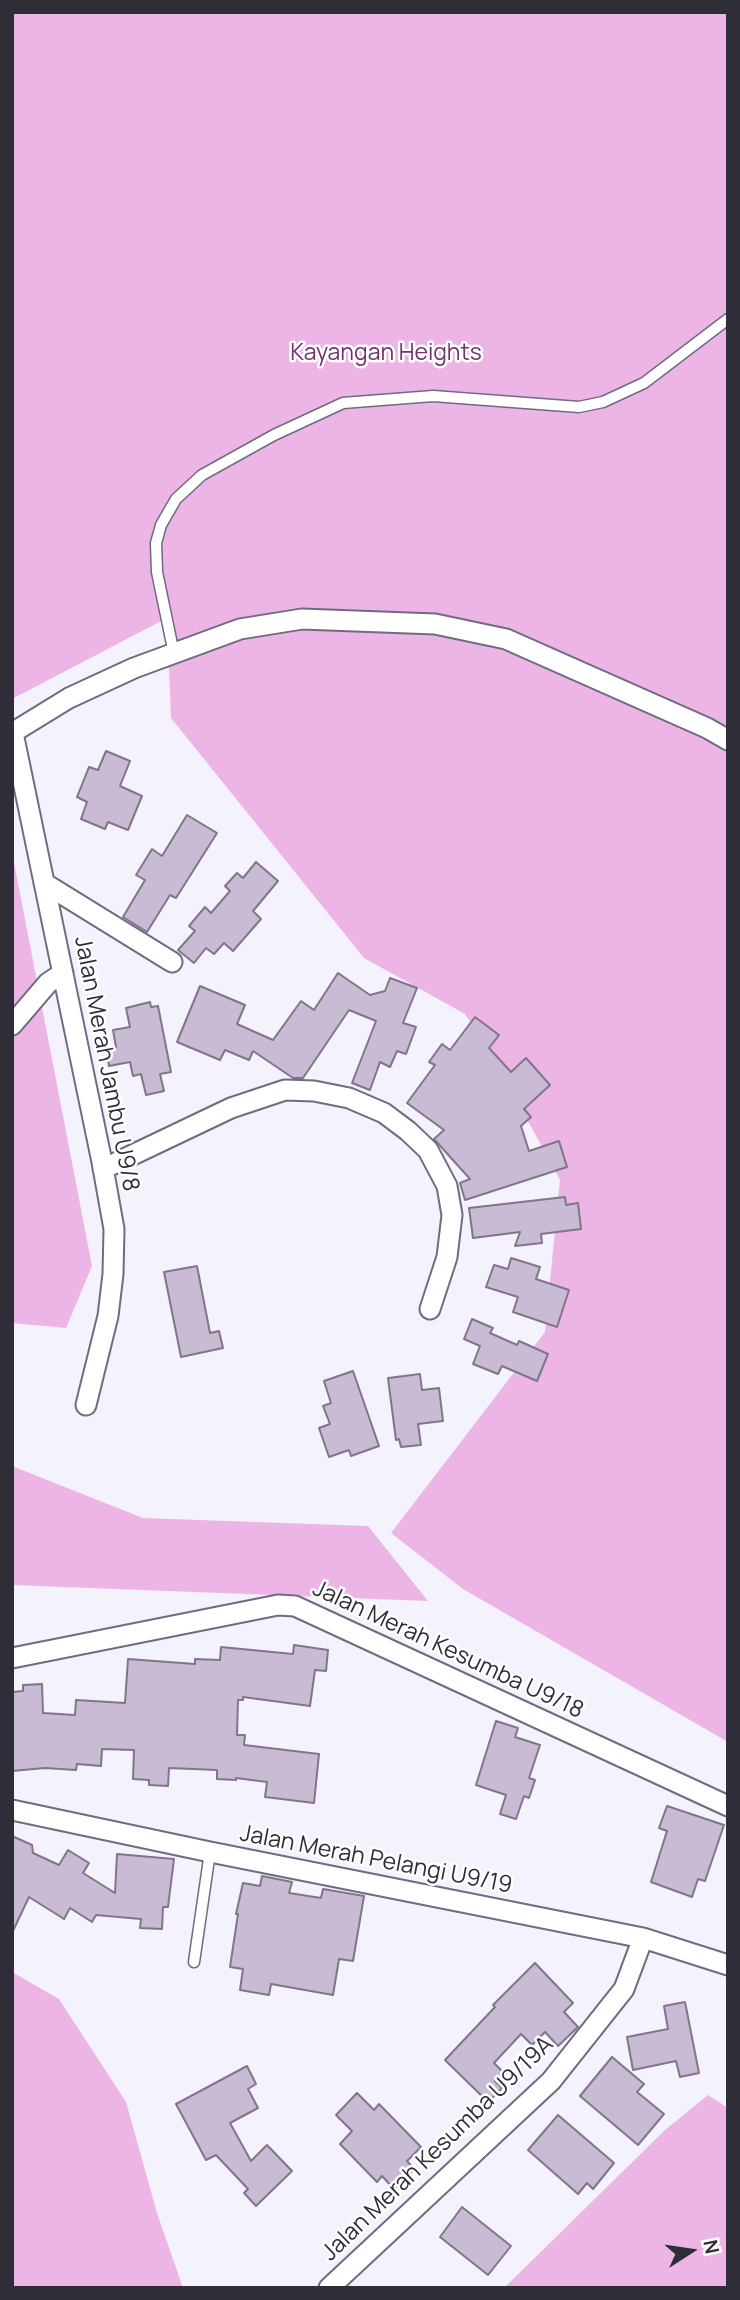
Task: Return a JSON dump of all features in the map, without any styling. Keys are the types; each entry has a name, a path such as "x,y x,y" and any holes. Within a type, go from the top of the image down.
{"street":[{"path":"13,733 69,698 134,668 240,629 302,619 435,624 506,639 707,728 728,740"},
{"name":"Jalan Merah Jambu U9/8","path":"13,733 114,1229 108,1316 86,1405"},
{"path":"44,883 172,962"},
{"path":"12,1024 48,983 63,974"},
{"path":"103,1169 231,1108 285,1090 314,1091 349,1098 384,1113 428,1150 447,1186 452,1215 447,1257 429,1309"},
{"name":"Jalan Merah Kesumba U9/18","path":"12,1658 278,1605 295,1606 728,1806"},
{"name":"Jalan Merah Pelangi U9/19","path":"12,1810 643,1938 728,1965"},
{"name":"Jalan Merah Kesumba U9/19A","path":"329,2288 551,2081 624,1989 643,1938"}],"lane":[{"path":"174,654 157,572 156,543 161,525 176,499 202,475 274,435 343,403 433,396 579,407 603,402 644,383 728,319"},
{"path":"194,1962 210,1852"}],"green space":[{"name":"Kayangan Heights","path":"12,12 728,12 728,1742 463,1589 391,1533 545,1332 560,1180 492,1055 465,1014 364,958 171,718 167,618 12,699"},
{"path":"12,852 92,1266 66,1328 12,1323"},
{"path":"12,1466 143,1518 368,1526 428,1601 12,1585"},
{"path":"12,1972 59,1999 126,2102 157,2213 183,2288 12,2288"},
{"path":"708,2095 728,2108 728,2288 504,2288 665,2130"}],"building":[{"path":"106,751 130,761 120,786 142,796 128,830 108,822 105,829 81,819 87,802 77,797 89,767 98,770"},
{"path":"187,815 217,833 176,898 170,895 147,932 123,917 145,880 136,875 152,849 162,856"},
{"path":"256,862 278,881 253,911 261,919 233,951 224,943 214,954 206,948 194,963 178,950 195,931 189,926 205,907 211,913 230,891 225,886 237,873 243,878"},
{"path":"338,973 370,995 385,991 390,978 417,988 403,1023 416,1027 406,1054 397,1051 390,1067 380,1062 370,1090 352,1083 376,1021 349,1010 303,1078 293,1078 253,1051 249,1060 225,1050 220,1060 177,1042 200,986 245,1005 237,1024 273,1040 301,1001 314,1010"},
{"path":"150,1002 151,1007 158,1006 171,1072 160,1074 164,1091 146,1095 141,1074 133,1076 130,1062 109,1066 106,1049 116,1047 113,1030 130,1027 126,1008"},
{"path":"475,1017 499,1035 489,1048 511,1072 526,1058 550,1085 524,1109 531,1117 521,1126 529,1151 559,1141 567,1167 465,1200 460,1183 470,1179 434,1139 444,1130 407,1103 435,1065 429,1062 442,1044 450,1050"},
{"path":"565,1197 566,1205 578,1203 581,1229 541,1234 542,1243 515,1246 520,1232 473,1238 469,1208"},
{"path":"511,1258 540,1267 536,1279 569,1290 557,1327 513,1312 518,1297 486,1287 494,1265 508,1269"},
{"path":"197,1266 210,1333 219,1331 223,1348 181,1357 164,1272"},
{"path":"472,1319 493,1328 490,1333 517,1345 519,1341 548,1354 537,1381 502,1366 498,1374 473,1364 480,1346 464,1339"},
{"path":"353,1371 379,1446 351,1456 349,1450 329,1457 319,1428 330,1424 323,1406 331,1403 324,1381"},
{"path":"420,1374 422,1390 439,1388 443,1421 418,1424 421,1445 401,1447 399,1439 396,1440 388,1378"},
{"path":"294,1645 328,1650 326,1671 315,1670 310,1706 243,1697 243,1700 238,1700 237,1735 245,1735 244,1745 319,1754 314,1803 265,1797 267,1782 236,1778 217,1779 217,1770 169,1768 168,1786 149,1785 149,1780 133,1779 134,1750 102,1749 101,1766 77,1764 76,1770 45,1768 12,1771 12,1692 23,1691 23,1685 42,1684 43,1713 75,1715 76,1700 125,1703 128,1659 195,1664 195,1659 220,1660 221,1647 293,1654"},
{"path":"496,1721 518,1728 515,1737 540,1745 529,1778 535,1780 529,1798 524,1796 516,1819 500,1814 506,1795 476,1785"},
{"path":"667,1806 724,1825 705,1881 698,1879 692,1897 651,1882 667,1831 659,1828"},
{"path":"12,1836 32,1845 33,1853 59,1865 68,1850 89,1863 83,1873 115,1893 117,1854 174,1859 168,1907 163,1907 162,1929 140,1928 141,1919 96,1915 92,1922 70,1908 64,1919 29,1897 12,1933"},
{"path":"262,1876 292,1882 289,1893 321,1898 323,1889 364,1896 353,1961 339,1959 333,1995 271,1984 269,1995 240,1990 243,1969 230,1967 236,1914 243,1883 260,1886"},
{"path":"535,1963 573,2003 564,2012 578,2027 558,2046 545,2032 532,2045 521,2034 494,2063 503,2072 495,2081 502,2088 488,2102 445,2060 495,2007 493,2005"},
{"path":"685,2002 699,2073 680,2077 676,2061 633,2070 627,2037 668,2029 664,2006"},
{"path":"612,2057 644,2084 637,2092 664,2114 638,2145 580,2096"},
{"path":"247,2066 256,2084 248,2089 258,2108 230,2123 251,2161 267,2145 292,2171 256,2206 244,2193 248,2189 216,2155 206,2160 176,2104"},
{"path":"357,2093 374,2110 379,2104 421,2147 407,2161 414,2169 394,2189 382,2176 377,2182 340,2144 352,2131 336,2115"},
{"path":"558,2115 614,2163 593,2189 587,2183 578,2194 528,2150"},
{"path":"462,2207 511,2246 488,2275 440,2237"}]}
